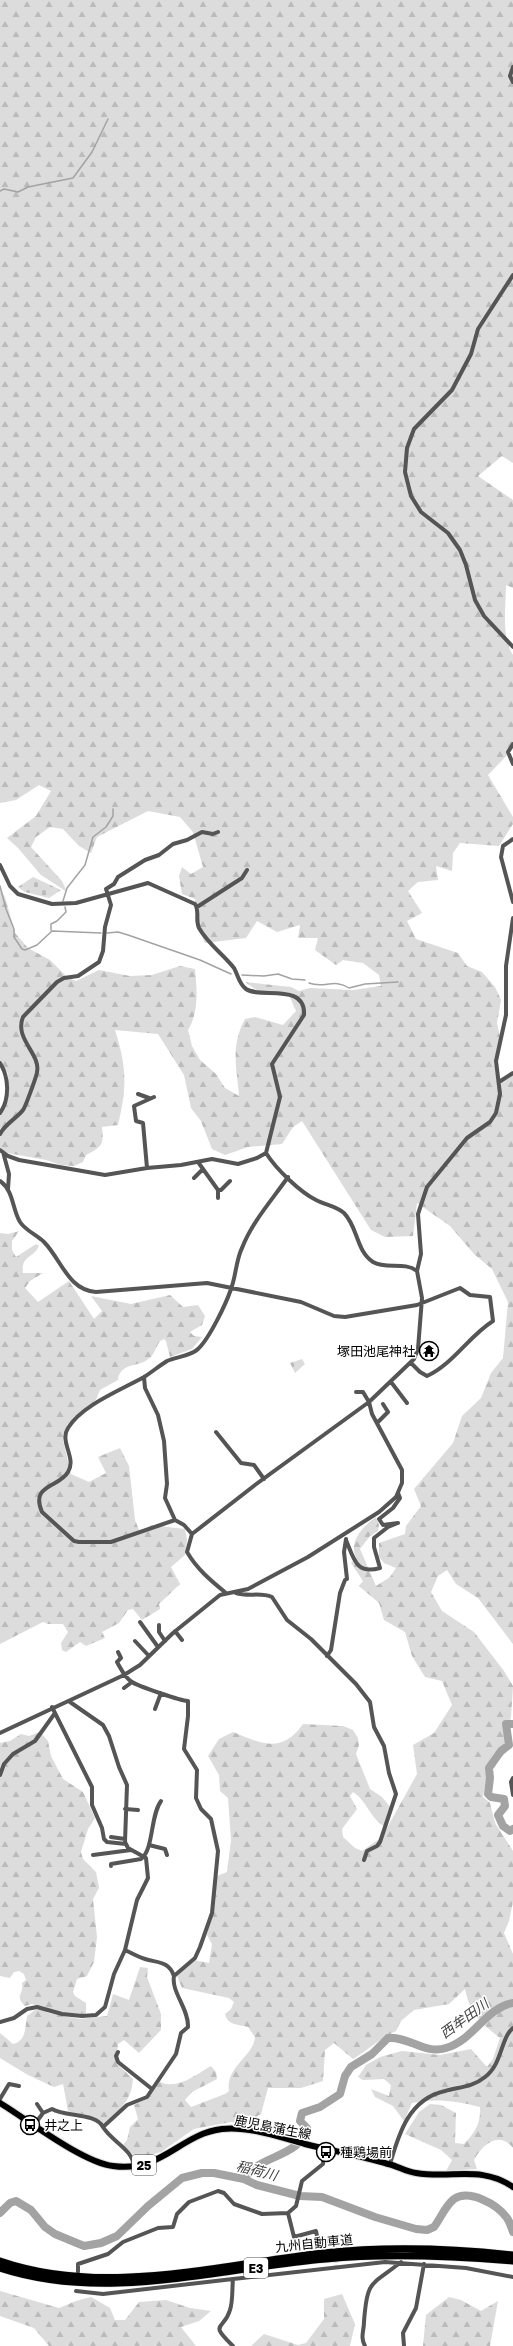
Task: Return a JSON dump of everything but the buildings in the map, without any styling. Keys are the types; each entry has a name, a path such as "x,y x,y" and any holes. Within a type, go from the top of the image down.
{"highway":[{"name":"九州自動車道","path":"0,2261 60,2275 108,2278 149,2276 267,2260 366,2250 446,2250 513,2257"},
{"name":"九州自動車道","path":"0,2268 60,2281 108,2284 171,2280 326,2259 442,2256 513,2257"},
{"path":"442,2256 513,2266"}],"main road":[{"name":"鹿児島蒲生線","path":"0,2103 93,2160 113,2166 134,2167 162,2158 202,2134 222,2129 248,2131 296,2141 390,2164 422,2174 485,2174 504,2181 513,2187"}],"street":[{"path":"513,67 510,76 513,82"},
{"path":"513,274 478,329 471,354 452,390 414,429 406,453 405,472 411,496 421,512 448,533 460,550 466,565 474,600 484,616 513,647"},
{"path":"513,744 508,752 513,764"},
{"path":"0,1134 25,1107 38,1072 22,1035 20,1023 22,1017 57,982 64,978 78,976 99,962 104,951 104,927 111,905 106,889 114,884 118,877 145,860 159,855 173,844 187,840 202,832 213,834 218,832"},
{"path":"513,839 502,846 501,857 513,902"},
{"path":"0,865 10,886 23,897 63,904 108,896 148,883 188,900 197,907 198,927 216,952 234,968 243,986 252,992 280,993 292,996 299,1001 304,1011 302,1019 272,1064 280,1097 266,1153 258,1158 238,1164 212,1159 105,1175 19,1160 1,1152"},
{"path":"197,907 228,885 242,878 247,870"},
{"path":"226,1593 201,1573 187,1552 192,1534 369,1402 411,1363 418,1349 422,1294 417,1271 421,1254 418,1214 424,1192 467,1138 493,1119 500,1094 496,1061 506,1014 506,966 513,918"},
{"path":"0,1063 6,1073 7,1088 0,1113"},
{"path":"499,1082 513,1073"},
{"path":"138,1094 152,1097 134,1106 136,1121 143,1123 147,1168"},
{"path":"1,1152 9,1174 8,1189 20,1222 44,1243 72,1280 85,1290 96,1292 203,1282 301,1302 340,1317 368,1314 421,1303 460,1288 470,1295 490,1297 493,1321 478,1330 471,1340 430,1374 423,1375 411,1363"},
{"path":"266,1153 307,1195 344,1213 352,1224 363,1252 372,1261 381,1265 408,1266 417,1271"},
{"path":"198,1162 202,1170 218,1190 218,1198"},
{"path":"194,1178 202,1170"},
{"path":"175,1520 111,1542 84,1543 74,1541 47,1518 40,1507 42,1490 63,1478 69,1472 71,1461 65,1437 67,1429 99,1401 144,1377 168,1361 198,1350 215,1324 232,1288 244,1243 254,1223 288,1177"},
{"path":"0,1181 8,1189"},
{"path":"218,1190 221,1190 230,1181"},
{"path":"144,1377 145,1388 158,1414 164,1441 167,1484 166,1498 175,1520 184,1525 192,1534"},
{"path":"391,1382 407,1403"},
{"path":"0,1733 52,1708 70,1702 124,1675 149,1656 175,1631 215,1598 226,1593 254,1586 308,1557 384,1509 398,1493 403,1479 402,1470 370,1410 369,1402 363,1392 356,1392"},
{"path":"377,1423 388,1412 383,1404"},
{"path":"216,1432 241,1463 254,1466 264,1479"},
{"path":"344,1535 359,1567 369,1571 380,1568 374,1547 374,1538 388,1527 398,1523 383,1525 379,1519 393,1508 400,1498 398,1493"},
{"path":"327,1656 338,1616 340,1593 345,1580 348,1579 344,1552 344,1542 346,1540"},
{"path":"234,1592 245,1596 265,1595 272,1597 287,1620 311,1639 360,1688 370,1702 374,1727 384,1746 389,1773 396,1790 396,1798 378,1846 367,1851 364,1860"},
{"path":"140,1622 158,1647"},
{"path":"159,1626 159,1632 165,1640"},
{"path":"175,1631 182,1640"},
{"path":"134,1641 149,1656"},
{"path":"118,1652 121,1658 118,1662 124,1675 132,1682 188,1701 188,1716 184,1749 197,1770 198,1805 212,1819 218,1851 212,1913 195,1958 174,1976"},
{"path":"124,1688 132,1682"},
{"path":"155,1709 161,1693"},
{"path":"70,1702 103,1725 109,1736 119,1767 124,1775 127,1785 125,1809 126,1842"},
{"path":"52,1708 92,1787 92,1805 102,1828 104,1839 107,1842 126,1842"},
{"path":"0,1775 4,1764 13,1754 35,1740 55,1713"},
{"path":"513,1778 511,1782 513,1795"},
{"path":"111,1866 111,1864 141,1859 144,1856 149,1845 150,1832 161,1801"},
{"path":"125,1809 138,1810"},
{"path":"0,2022 14,2018 27,2009 37,2007 62,2014 96,2015 105,2007 114,1974 125,1950 137,1900 148,1878 148,1865 144,1856 132,1850 126,1842 111,1837"},
{"path":"149,1845 165,1849 167,1855"},
{"path":"93,1855 132,1850"},
{"path":"103,2128 127,2105 147,2097 176,2054 181,2033 188,2027 188,2020 173,1983 174,1976 170,1969 161,1962 143,1958 125,1950"},
{"path":"390,2164 399,2131 419,2102 433,2094 471,2085 484,2078 496,2064 507,2036 513,2028"},
{"path":"118,2052 116,2056 118,2062 152,2089"},
{"path":"0,2100 9,2084 19,2086"},
{"path":"37,2104 43,2113"},
{"path":"35,2124 43,2113 52,2109 65,2115 96,2120 109,2137 131,2155 134,2167"},
{"path":"78,2272 78,2264 108,2254 123,2242 158,2228 173,2227 177,2214 189,2202 218,2191 224,2193 234,2204 262,2214 288,2213 296,2206 300,2185 308,2174 322,2166 324,2148"},
{"path":"288,2213 294,2237 316,2231 318,2241 334,2241"},
{"path":"365,2346 362,2336 369,2290 377,2279 402,2262"},
{"path":"76,2291 103,2294 117,2293 336,2266 402,2262 477,2269 513,2277"},
{"path":"404,2346 403,2333 416,2308 424,2264"},
{"path":"233,2279 230,2310 221,2323 220,2330 222,2335 233,2346"}],"green space":[{"path":"0,0 513,0 513,463 502,456 478,476 513,500 513,588 506,585 505,621 509,648 513,655 513,749 488,775 513,817 513,824 499,846 460,843 453,853 452,871 436,866 438,880 418,882 408,891 422,913 407,921 416,939 458,953 467,966 482,972 495,987 501,1000 497,1023 500,1037 494,1062 498,1084 513,1075 513,1644 478,1598 456,1584 447,1570 438,1576 431,1592 442,1611 474,1632 504,1671 513,1686 511,1717 505,1739 507,1752 496,1762 489,1772 483,1797 490,1803 495,1823 513,1851 513,1902 509,1921 504,1933 513,1954 513,2148 502,2140 491,2142 477,2154 474,2160 477,2169 446,2171 452,2160 441,2150 405,2134 419,2112 430,2104 441,2105 456,2113 455,2143 464,2144 471,2136 478,2123 480,2107 446,2101 421,2101 412,2103 404,2121 393,2106 375,2097 371,2089 389,2096 391,2085 384,2079 363,2080 358,2077 366,2065 380,2057 402,2051 440,2055 471,2049 487,2067 493,2059 500,2038 477,2018 470,2006 465,1989 449,2004 414,2010 401,2021 396,2031 353,2059 334,2043 325,2050 323,2081 301,2088 268,2088 261,2114 244,2124 231,2122 194,2129 161,2152 137,2159 123,2145 127,2140 130,2127 138,2119 134,2105 147,2099 160,2082 167,2084 180,2083 211,2066 216,2072 217,2079 192,2092 185,2100 191,2107 225,2094 229,2091 231,2075 250,2050 255,2037 248,2027 231,2023 226,2018 225,2014 231,2009 234,2002 229,1998 182,1988 177,1976 194,1960 209,1963 212,1944 207,1935 217,1876 227,1872 231,1840 228,1798 220,1791 219,1775 208,1756 219,1739 233,1732 262,1743 279,1743 287,1740 303,1724 343,1726 353,1730 358,1738 359,1745 356,1754 370,1789 382,1797 391,1808 384,1826 375,1819 358,1796 353,1792 350,1796 357,1809 342,1829 343,1837 355,1848 362,1851 382,1837 417,1774 413,1745 434,1733 452,1705 442,1681 425,1677 412,1656 405,1632 384,1620 379,1603 359,1586 363,1581 351,1563 356,1557 354,1546 358,1534 376,1517 379,1525 378,1531 370,1536 360,1549 376,1586 390,1577 396,1568 384,1563 379,1557 379,1543 405,1534 406,1526 421,1506 414,1489 453,1443 462,1416 481,1398 491,1373 503,1358 508,1302 492,1269 474,1254 450,1226 417,1203 413,1236 385,1237 371,1230 302,1121 293,1127 282,1144 248,1147 225,1155 212,1149 201,1121 191,1108 184,1075 158,1034 115,1030 124,1067 123,1099 118,1125 102,1127 103,1138 101,1145 96,1150 86,1155 83,1162 74,1166 61,1165 46,1160 7,1153 0,1148 0,1116 6,1096 8,1073 0,1067 0,889 5,897 15,933 28,948 50,960 67,977 76,981 99,970 130,976 152,975 180,966 195,969 197,993 196,1008 192,1023 188,1030 192,1046 200,1060 216,1074 225,1088 239,1096 236,1048 240,1029 245,1019 255,1017 283,1025 296,1011 289,995 261,993 245,982 291,987 299,991 310,988 353,990 381,986 379,975 363,963 343,960 336,965 315,950 318,938 298,938 300,925 277,932 257,921 246,938 205,943 195,921 195,899 182,894 179,876 182,867 191,874 203,867 193,832 180,817 148,811 97,837 91,853 79,846 63,829 50,827 36,837 31,847 62,881 67,892 41,875 18,848 7,838 36,816 51,791 39,785 16,800 0,803"},
{"path":"33,877 61,890 49,898 25,892 18,887"},
{"path":"19,1231 12,1241 12,1250 16,1257 36,1244 39,1246 37,1250 26,1260 23,1267 23,1273 43,1273 30,1281 25,1288 38,1302 69,1281 94,1319 102,1311 91,1296 131,1304 170,1295 183,1307 198,1305 205,1316 202,1325 190,1332 194,1336 202,1337 192,1349 170,1357 166,1341 164,1339 160,1341 150,1358 125,1368 119,1375 118,1380 100,1390 96,1400 67,1425 63,1440 71,1474 89,1482 106,1473 98,1457 120,1448 129,1466 135,1520 140,1532 151,1525 185,1529 187,1540 185,1555 171,1567 180,1584 159,1604 160,1609 142,1620 133,1609 128,1610 119,1623 102,1632 105,1638 86,1646 80,1642 66,1652 62,1650 61,1643 68,1632 63,1624 48,1624 43,1622 0,1644 0,1233 8,1234"},
{"path":"302,1359 305,1364 295,1373 290,1363"},
{"path":"40,1732 48,1741 51,1756 63,1779 83,1792 95,1818 88,1829 81,1852 83,1859 96,1872 99,1888 93,1899 97,1937 94,1962 87,1976 77,1979 73,1992 75,1996 86,2003 86,2014 66,2014 32,2004 25,2006 20,1999 22,1983 26,1980 24,1974 19,1971 14,1972 10,1978 0,1976 0,1743 10,1741 21,1734 29,1736"},
{"path":"140,1967 148,1968 147,1977 161,2014 161,2030 139,2053 124,2040 118,2044 116,2063 133,2079 132,2087 124,2104 103,2124 68,2111 63,2084 54,2087 28,2075 0,2058 0,2033 13,2044 17,2042 23,2037 27,2016 35,2010 41,2009 49,2013 80,2019 107,2016 113,1994 129,2000"},
{"path":"0,2291 59,2308 91,2297 110,2308 115,2320 125,2320 139,2302 166,2300 190,2308 211,2311 199,2321 181,2327 196,2346 49,2346 34,2328 0,2316"},
{"path":"342,2294 355,2324 350,2346 251,2346 264,2334 298,2345 306,2343 324,2319 324,2299"},
{"path":"449,2297 461,2300 481,2311 498,2301 490,2346 423,2346 426,2315"}],"waterway":[{"path":"0,191 4,189 18,192 28,187 73,178 92,152 108,119"},
{"path":"63,901 67,888 85,865 93,837 106,827 113,816 113,809"},
{"path":"0,886 6,909 14,929 14,937 22,949 25,950 37,945 52,931 101,933"},
{"path":"51,930 51,924 57,921 66,912 65,907"},
{"path":"107,933 118,932 128,935 200,960 231,974"},
{"path":"242,975 264,976 278,974 292,979 305,980"},
{"path":"309,983 314,985 339,984 349,988 365,984 398,982"},
{"name":"西牟田川","path":"513,1724 506,1724 509,1745 501,1751 489,1768 490,1778 488,1794 491,1797 504,1799 505,1806 498,1815 503,1826 510,1831 513,1829"},
{"name":"西牟田川","path":"244,2179 259,2165 288,2151 296,2145 303,2138 307,2128 300,2121 302,2113 320,2107 340,2094 345,2076 351,2067 372,2054 388,2038 396,2038 431,2049 446,2048 456,2044 472,2032 495,2011 503,2006 513,2003"},
{"name":"稲荷川","path":"0,2213 10,2203 16,2201 31,2210 45,2227 55,2234 84,2246 101,2243 117,2236 148,2206 182,2178 202,2173 214,2173 244,2179 257,2185 300,2196 322,2197 375,2217 416,2229 427,2230 434,2227 454,2199 460,2196 475,2197 490,2203 497,2208 508,2220 513,2232"}],"tunnel":[{"path":"334,2241 336,2266"}],"place":[{"name":"塚田池尾神社","path":"429,1351"},
{"name":"井之上","path":"30,2125"},
{"name":"種鶏場前","path":"326,2152"}]}
